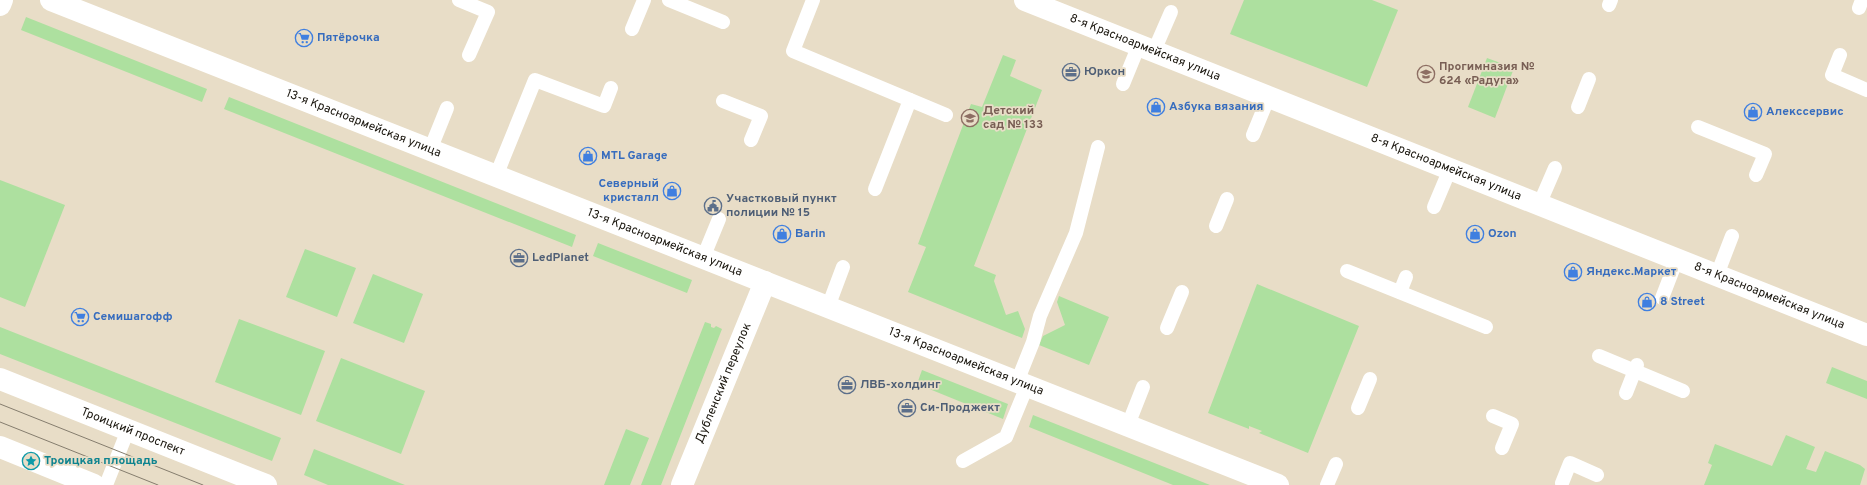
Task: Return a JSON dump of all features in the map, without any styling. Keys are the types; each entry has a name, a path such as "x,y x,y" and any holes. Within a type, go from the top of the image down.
{"street":[{"path":"0,5 2,0"},
{"name":"13-я Красноармейская улица","path":"51,0 1128,425 1244,479 1278,485"},
{"name":"8-я Красноармейская улица","path":"1025,0 1867,335"},
{"name":"Дубленский переулок","path":"682,485 765,282"},
{"name":"Троицкий проспект","path":"0,379 266,485"},
{"path":"0,447 94,485"}],"lane":[{"path":"459,0 488,12 469,55"},
{"path":"632,28 644,0"},
{"path":"668,0 723,22"},
{"path":"813,0 793,51 946,115"},
{"path":"1122,84 1171,12"},
{"path":"1840,55 1832,75 1867,90"},
{"path":"1578,107 1589,79"},
{"path":"496,176 536,80 604,106 611,88"},
{"path":"1253,135 1268,96"},
{"path":"723,100 760,116 751,140"},
{"path":"875,189 910,100"},
{"path":"430,150 447,108"},
{"path":"1698,127 1765,154 1756,175"},
{"path":"963,461 1006,437 1040,316 1076,233 1098,147"},
{"path":"1539,205 1555,168"},
{"path":"1434,207 1450,169"},
{"path":"1216,226 1227,199"},
{"path":"704,258 719,219"},
{"path":"1717,275 1732,236"},
{"path":"1662,298 1677,260"},
{"path":"828,307 843,267"},
{"path":"1347,271 1486,327"},
{"path":"1400,292 1406,277"},
{"path":"1167,328 1182,292"},
{"path":"1599,356 1636,368 1683,391"},
{"path":"1626,393 1636,368"},
{"path":"1358,408 1370,379"},
{"path":"1128,425 1143,387"},
{"path":"1493,416 1512,424 1502,448"},
{"path":"106,485 128,430"},
{"path":"1562,483 1570,463 1598,475"},
{"path":"1327,485 1336,464"}],"green space":[{"path":"1244,0 1372,0 1398,10 1367,87 1230,34"},
{"path":"26,17 207,89 202,102 21,30"},
{"path":"1003,55 1016,60 1010,76 1042,90 974,266 996,275 994,281 1006,315 1018,311 1025,329 1022,338 908,292 926,247 918,244 971,104 982,107"},
{"path":"1487,58 1514,68 1495,118 1468,107"},
{"path":"229,97 576,235 572,247 224,109"},
{"path":"0,180 65,205 25,307 0,297"},
{"path":"598,243 692,280 687,293 593,256"},
{"path":"305,249 356,268 337,317 286,297"},
{"path":"373,274 423,294 404,343 353,323"},
{"path":"1257,284 1359,326 1308,453 1259,433 1262,431 1249,426 1249,429 1208,413"},
{"path":"1059,296 1109,317 1089,365 1039,345 1043,336 1065,325 1057,302"},
{"path":"239,319 325,351 301,415 215,382"},
{"path":"705,322 711,324 711,327 714,328 716,326 722,329 661,485 641,485"},
{"path":"0,327 281,438 272,461 0,354"},
{"path":"341,358 425,391 401,454 316,421"},
{"path":"1832,367 1867,381 1867,399 1826,383"},
{"path":"922,370 1008,404 1003,419 917,384"},
{"path":"1033,415 1210,485 1173,485 1029,427"},
{"path":"626,429 649,438 630,485 604,485"},
{"path":"1786,435 1815,447 1806,469 1816,472 1825,451 1860,465 1865,469 1860,485 1704,485 1712,465 1708,463 1715,444 1772,466"},
{"path":"314,449 405,485 328,485 304,475"}],"tram line":[{"path":"0,404 203,485"},
{"path":"0,422 158,485"}],"place":[{"name":"Пятёрочка","path":"304,38"},
{"name":"Юркон","path":"1071,72"},
{"name":"Прогимназия № 624 «Радуга»","path":"1426,74"},
{"name":"Азбука вязания","path":"1156,107"},
{"name":"Алекссервис","path":"1753,112"},
{"name":"Детский сад № 133","path":"970,118"},
{"name":"MTL Garage","path":"588,156"},
{"name":"Северный кристалл","path":"672,191"},
{"name":"Участковый пункт полиции № 15","path":"713,206"},
{"name":"Barin","path":"782,234"},
{"name":"Ozon","path":"1475,234"},
{"name":"LedPlanet","path":"519,258"},
{"name":"Яндекс.Маркет","path":"1573,272"},
{"name":"8 Street","path":"1647,302"},
{"name":"Семишагофф","path":"80,317"},
{"name":"ЛВБ-холдинг","path":"847,385"},
{"name":"Си-Проджект","path":"907,408"},
{"name":"Троицкая площадь","path":"31,461"}]}
